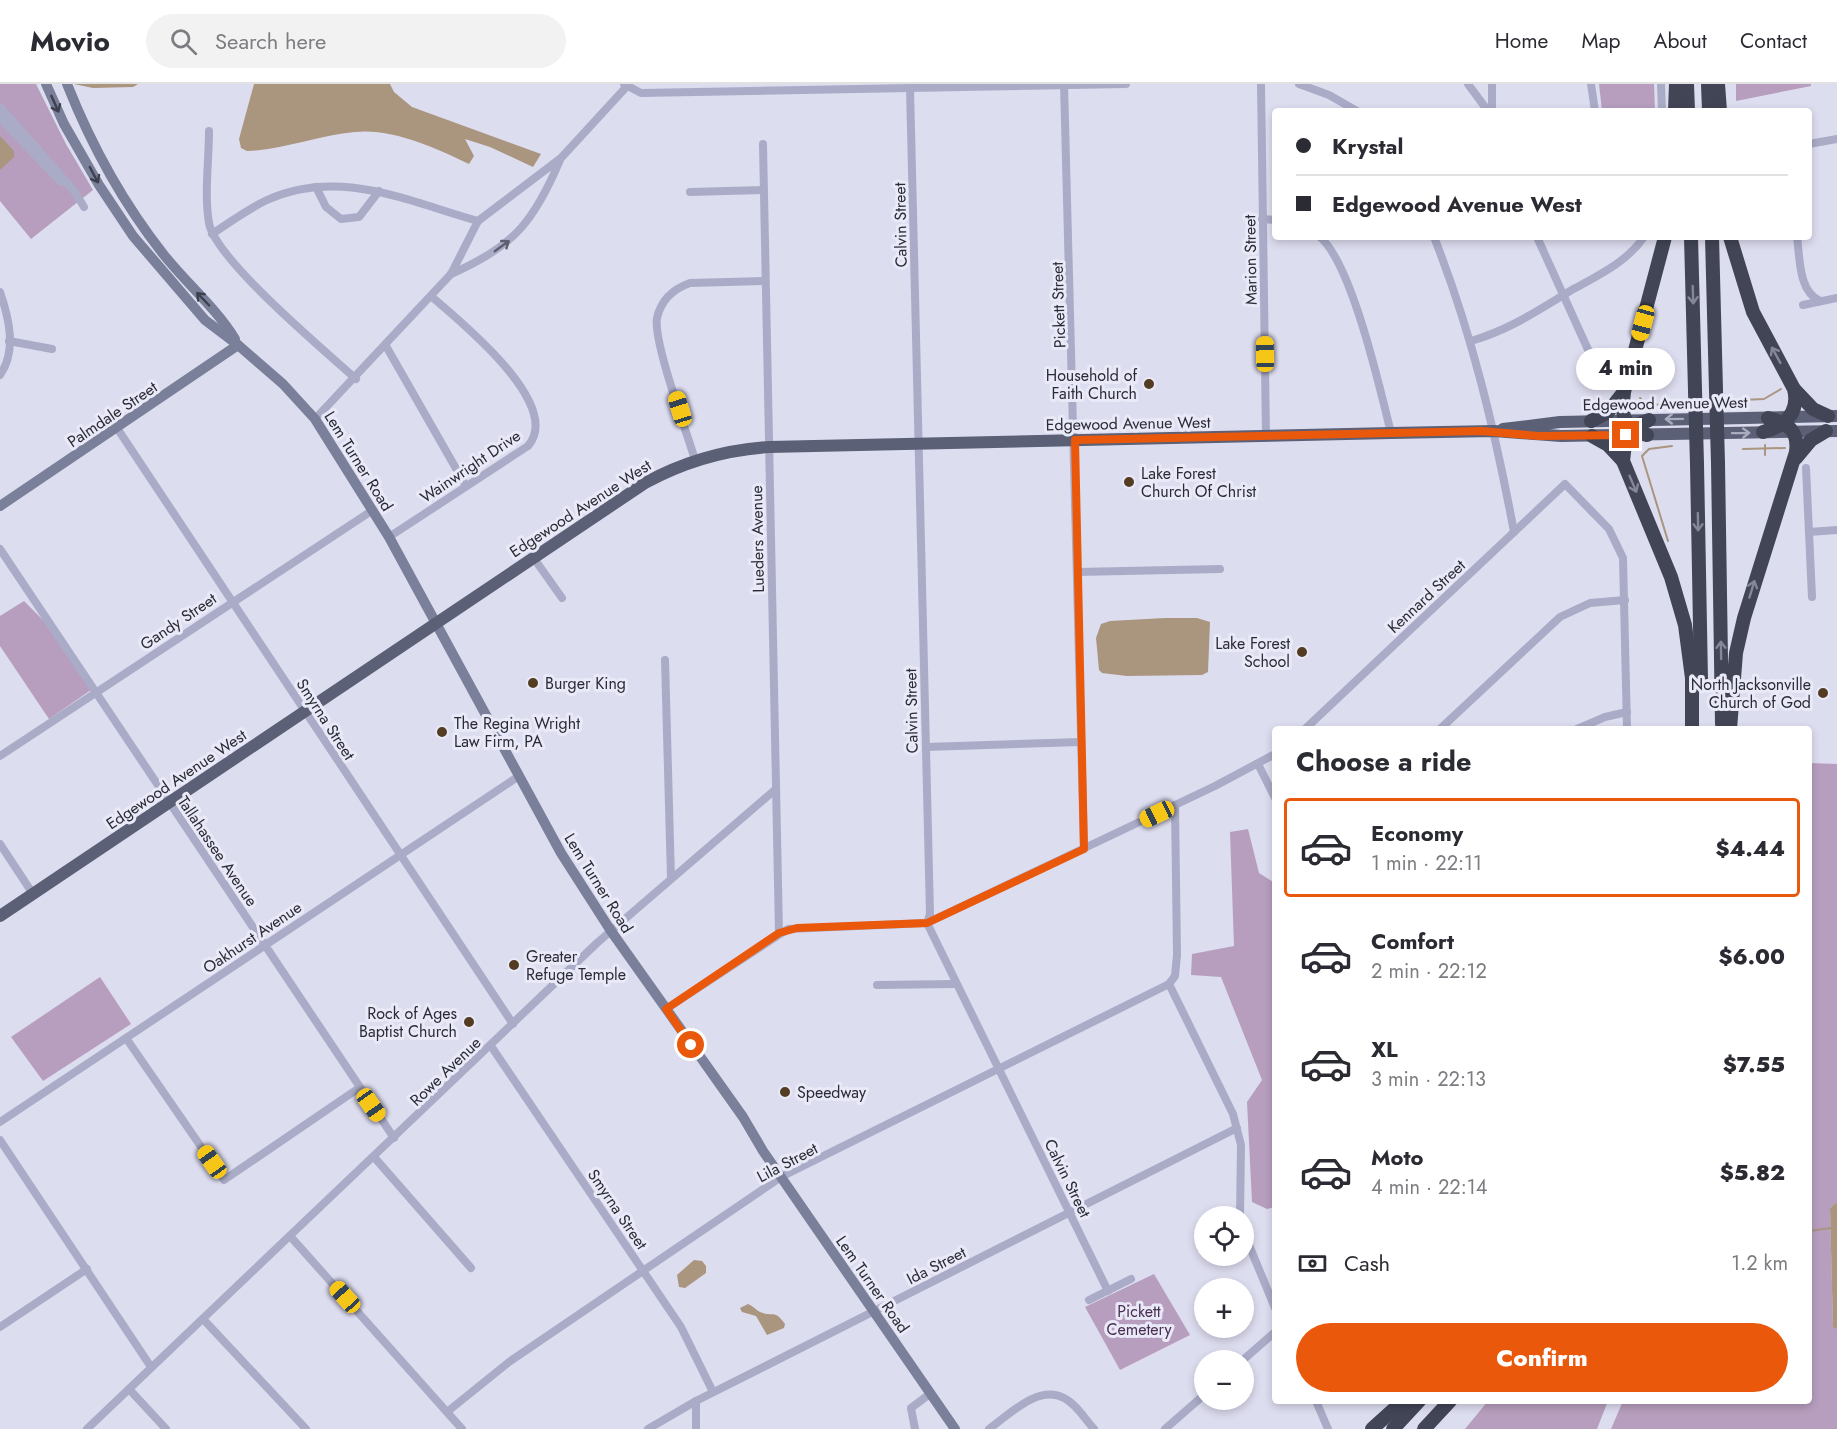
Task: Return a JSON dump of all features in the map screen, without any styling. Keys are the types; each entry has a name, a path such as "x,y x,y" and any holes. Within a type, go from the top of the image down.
{"highway":[{"path":"1675,108 1676,84"},
{"path":"1687,84 1688,108"},
{"path":"1708,84 1709,108"},
{"path":"1718,84 1720,108"},
{"path":"1623,461 1627,428 1622,413 1624,392 1664,240"},
{"path":"1691,240 1697,464 1700,726"},
{"path":"1712,240 1722,726"},
{"path":"1731,240 1753,312 1794,389 1813,410 1833,416"},
{"path":"1794,389 1796,405 1790,424 1797,444 1800,465"},
{"path":"1591,421 1608,412 1624,392"},
{"path":"1768,418 1790,424"},
{"path":"1627,428 1649,420"},
{"path":"1763,432 1790,424"},
{"path":"1627,428 1647,435"},
{"path":"1731,726 1736,653 1744,618 1811,440 1831,431"},
{"path":"1592,436 1608,445 1623,461 1666,564 1681,608 1691,660 1692,726"},
{"path":"1372,1429 1400,1404"},
{"path":"1393,1429 1416,1404"},
{"path":"1424,1429 1447,1404"}],"main road":[{"name":"Lem Turner Road","path":"46,84 64,124 99,185 133,236 205,320 283,384 315,419 389,537 561,853 611,931 743,1117 781,1177 955,1429"},
{"name":"Lem Turner Road","path":"67,84 109,177 126,204 184,280 225,322 238,345"},
{"name":"Palmdale Street","path":"0,506 238,345"},
{"path":"1790,424 1833,416"},
{"name":"Edgewood Avenue West","path":"1649,420 1768,418"},
{"name":"Edgewood Avenue West","path":"1494,431 1538,423 1591,421 1627,428"},
{"path":"1790,424 1831,431"},
{"name":"Edgewood Avenue West","path":"0,916 645,483 695,460 741,449 769,447 1391,432 1494,431 1539,436 1592,436 1627,428"},
{"name":"Edgewood Avenue West","path":"1647,435 1763,432"}],"street":[{"path":"315,419 356,379 451,274 478,220 561,158 627,85 641,93 900,86 910,88 1126,84"},
{"name":"Marion Street","path":"1261,84 1266,436"},
{"path":"1299,84 1329,95 1352,108"},
{"path":"1468,84 1486,108"},
{"path":"1492,84 1492,108"},
{"path":"1591,84 1595,108"},
{"path":"1661,84 1662,108"},
{"name":"Pickett Street","path":"1064,85 1084,849"},
{"name":"Calvin Street","path":"910,88 930,914 927,923 1108,1291"},
{"path":"0,107 75,192 84,207 0,118"},
{"path":"210,131 208,210 212,234 224,254 356,379"},
{"path":"1812,143 1837,139"},
{"name":"Lueders Avenue","path":"763,144 779,933"},
{"path":"451,274 502,248 520,232 547,191 561,158"},
{"path":"212,234 269,199 316,187 343,186 379,191 478,220"},
{"path":"316,187 326,207 342,219 358,217 379,191"},
{"path":"690,192 763,190"},
{"path":"1262,219 1272,220"},
{"path":"1322,240 1335,257 1352,297 1373,360 1391,432"},
{"path":"1435,240 1471,341 1494,431 1514,532"},
{"path":"1538,240 1600,376"},
{"path":"1471,341 1516,325 1623,260 1641,240"},
{"path":"1797,240 1805,289 1812,298 1820,301"},
{"path":"695,460 657,332 661,307 668,295 678,287 690,283 765,281"},
{"path":"0,292 4,330 9,341 10,355 0,375"},
{"name":"Wainwright Drive","path":"389,537 528,446 537,433 537,421 513,375 473,333 432,297"},
{"path":"1803,305 1837,298"},
{"path":"9,341 52,349"},
{"path":"386,346 466,486"},
{"name":"Smyrna Street","path":"117,428 513,1024"},
{"path":"1800,465 1809,532 1812,597"},
{"name":"Kennard Street","path":"1308,726 1565,484 1601,519 1616,538 1623,558 1625,600"},
{"name":"Gandy Street","path":"0,756 373,510"},
{"path":"1809,532 1837,530"},
{"name":"Tallahassee Avenue","path":"0,549 394,1138"},
{"path":"533,557 562,598"},
{"path":"1077,572 1220,569"},
{"path":"1443,726 1560,617 1590,603 1625,600 1627,726"},
{"path":"665,660 671,878"},
{"path":"1584,726 1605,717 1627,712"},
{"path":"926,747 1081,742"},
{"path":"666,1009 779,933 797,928 927,923 1175,805 1272,756"},
{"path":"1258,764 1272,792"},
{"name":"Oakhurst Avenue","path":"0,1122 519,776"},
{"name":"Rowe Avenue","path":"87,1429 611,931 776,789"},
{"path":"1175,805 1177,955 1175,976 1169,984 1222,1088 1237,1128 1241,1145 1240,1206"},
{"path":"0,844 33,894"},
{"path":"877,985 955,984"},
{"name":"Lila Street","path":"447,1412 509,1362 781,1177 1169,984"},
{"path":"126,1038 224,1180 359,1088"},
{"name":"Smyrna Street","path":"491,1046 686,1335 713,1392"},
{"name":"Ida Street","path":"648,1429 713,1392 1237,1128"},
{"path":"0,1140 152,1367"},
{"path":"374,1157 471,1268"},
{"path":"290,1236 462,1429"},
{"path":"1254,1257 1272,1301"},
{"path":"0,1327 87,1269"},
{"path":"1089,1300 1131,1279"},
{"path":"203,1319 306,1429"},
{"path":"1254,1350 1272,1335"},
{"path":"129,1389 166,1429"},
{"path":"915,1429 911,1408 931,1393"},
{"path":"989,1429 1033,1398 1048,1394 1064,1397 1094,1429"},
{"path":"696,1401 696,1429"},
{"path":"1165,1429 1194,1404"},
{"path":"1317,1404 1328,1429"}],"green space":[{"path":"0,84 36,84 66,144 93,190 31,239 0,201"},
{"path":"1599,84 1654,84 1655,108 1602,108"},
{"path":"1736,84 1811,84 1811,86 1736,101"},
{"path":"24,601 46,623 91,690 49,719 0,646 0,616"},
{"path":"1812,763 1837,764 1837,1202 1830,1208 1833,1326 1837,1329 1837,1429 1611,1429 1622,1404 1812,1404"},
{"path":"1248,829 1259,873 1272,881 1272,1208 1267,1209 1252,1202 1247,1102 1262,1080 1221,977 1191,975 1192,954 1234,946 1230,832"},
{"path":"100,977 131,1024 43,1081 11,1037"},
{"name":"Pickett Cemetery","path":"1154,1274 1190,1335 1120,1370 1085,1307"},
{"path":"1486,1404 1607,1404 1597,1429 1465,1429"}],"shaded area":[{"path":"74,84 138,84 133,87 93,88"},
{"path":"254,84 390,84 394,92 412,107 541,154 533,167 490,147 465,139 474,156 469,164 399,136 369,132 342,134 274,148 247,151 241,148 239,139"},
{"path":"0,136 14,151 14,157 0,170"},
{"path":"1197,618 1210,622 1208,672 1202,675 1127,676 1102,673 1099,670 1096,638 1101,624 1110,621"},
{"path":"1837,1202 1837,1329 1833,1327 1830,1208"},
{"path":"694,1260 702,1261 706,1266 706,1273 685,1288 679,1287 677,1275"},
{"path":"748,1304 764,1314 778,1316 785,1324 784,1328 767,1335 756,1316 742,1312 740,1308"}],"waterway":[{"path":"1742,400 1764,399 1781,389"},
{"path":"1640,398 1645,404 1664,405"},
{"path":"1765,445 1765,455"},
{"path":"1668,541 1642,456 1649,449 1672,446"},
{"path":"1743,449 1785,448"},
{"path":"1812,1231 1831,1228"}],"place":[{"name":"Household of Faith Church","path":"1149,384"},
{"name":"Lake Forest Church Of Christ","path":"1129,482"},
{"name":"Lake Forest School","path":"1302,652"},
{"name":"Burger King","path":"533,683"},
{"name":"North Jacksonville Church of God","path":"1823,693"},
{"name":"The Regina Wright Law Firm, PA","path":"442,732"},
{"name":"Greater Refuge Temple","path":"514,965"},
{"name":"Rock of Ages Baptist Church","path":"469,1022"},
{"name":"Speedway","path":"785,1092"}],"route":[{"path":"691,1045 666,1009 779,933 797,928 927,923 1084,849 1075,440 1481,431 1539,436 1626,435"}]}
